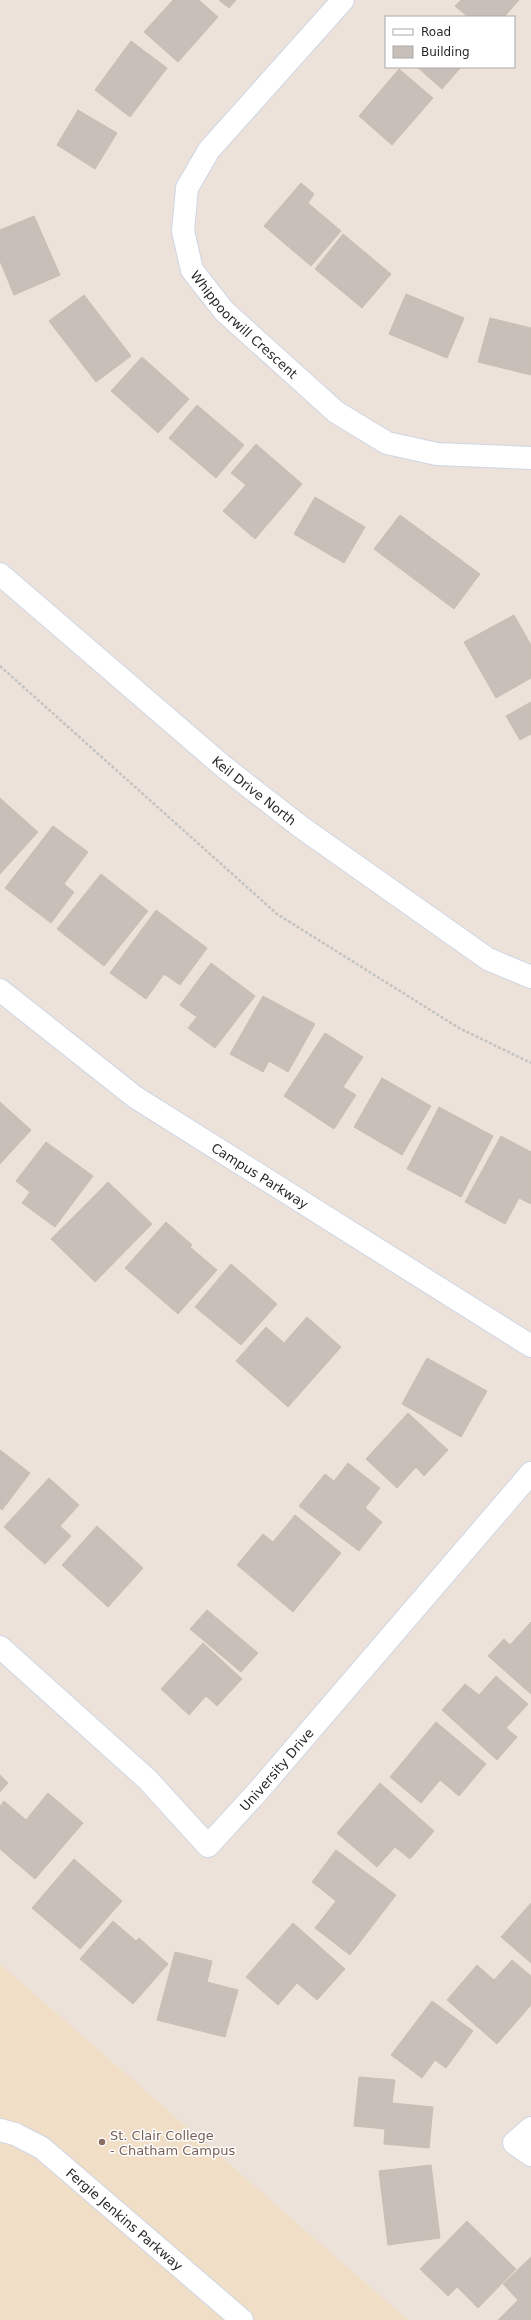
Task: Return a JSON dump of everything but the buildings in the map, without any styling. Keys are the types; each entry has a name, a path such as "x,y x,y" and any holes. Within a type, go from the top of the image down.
{"street":[{"name":"Whippoorwill Crescent","path":"342,0 209,150 187,188 184,231 192,270 224,311 336,412 387,443 437,454 531,458"},
{"name":"Keil Drive North","path":"0,574 224,767 301,827 488,958 531,977"},
{"name":"Campus Parkway","path":"0,990 135,1096 531,1346"},
{"name":"University Drive","path":"0,1647 148,1780 208,1846 265,1783 531,1473"},
{"path":"531,2128 514,2143 531,2156"},
{"name":"Fergie Jenkins Parkway","path":"0,2130 15,2134 42,2148 242,2320"}],"path":[{"path":"0,666 277,914 459,1028 531,1063"}],"shaded area":[{"name":"St. Clair College - Chatham Campus","path":"0,1964 408,2320 0,2320"}],"place":[{"name":"St. Clair College - Chatham Campus","path":"102,2142"}]}
